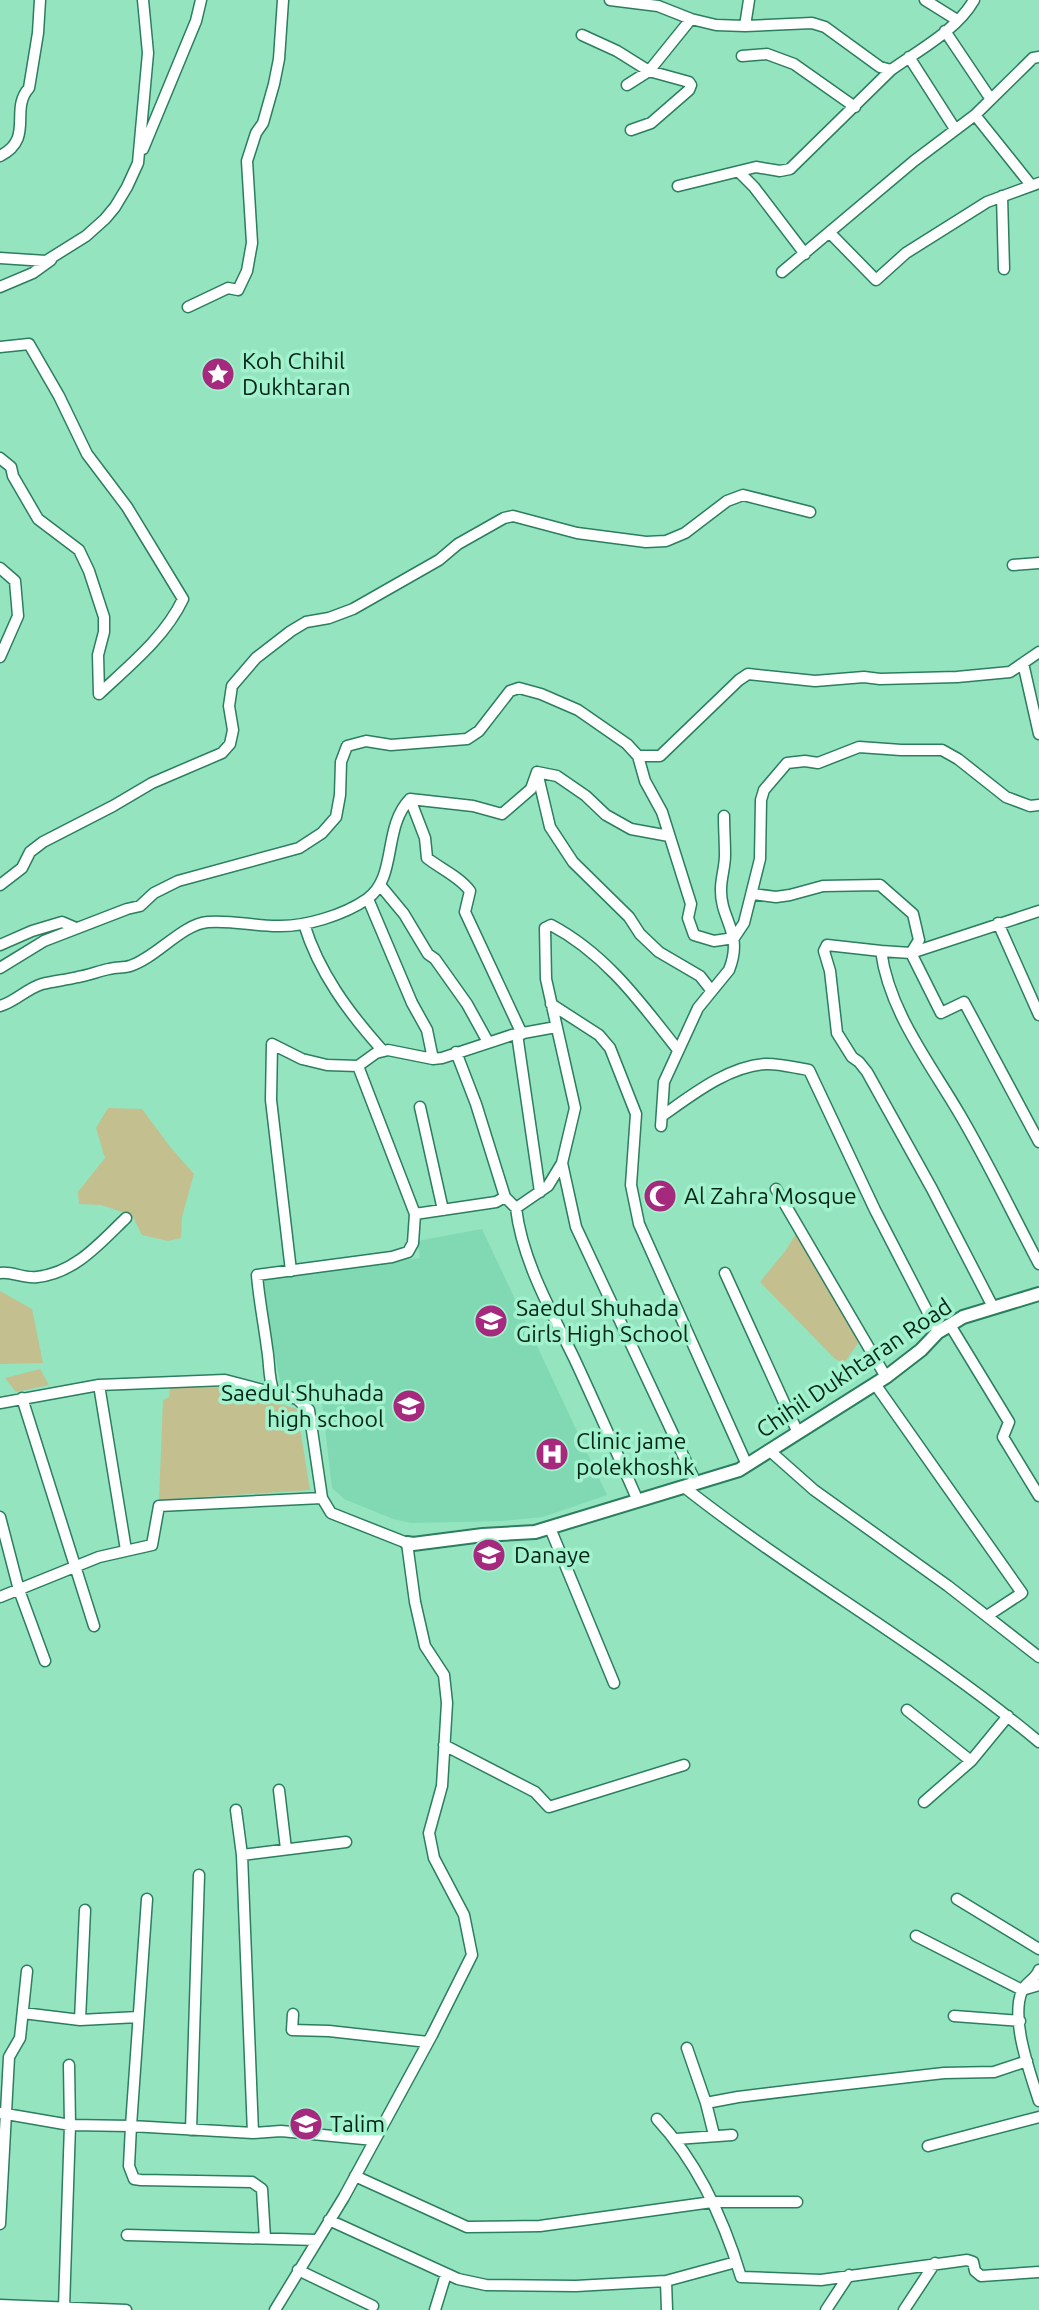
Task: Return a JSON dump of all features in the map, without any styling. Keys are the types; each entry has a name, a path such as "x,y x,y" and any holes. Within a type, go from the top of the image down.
{"street":[{"path":"0,156 17,142 22,130 24,94 29,88 38,33 40,0"},
{"path":"138,163 148,53 143,0"},
{"path":"0,258 46,261 86,236 110,213 127,187 138,163 196,21 201,0"},
{"path":"188,307 228,288 238,290 247,271 252,243 247,161 256,132 263,123 274,84 279,60 283,0"},
{"path":"610,0 658,6 716,25 812,23 825,27 880,66 891,70"},
{"path":"745,26 749,0"},
{"path":"925,0 957,20"},
{"path":"678,186 756,167 780,171 790,169 891,70 945,32 967,12 974,0"},
{"path":"627,85 649,71 691,19"},
{"path":"945,32 990,98"},
{"path":"582,35 617,51 649,71 691,85 689,90 651,123 631,130"},
{"path":"742,56 767,54 794,64 855,107"},
{"path":"909,57 955,130"},
{"path":"782,272 914,161 975,115 990,98 1037,60"},
{"path":"830,233 876,280 906,253 987,202 1035,184 975,115"},
{"path":"739,172 754,187 805,254"},
{"path":"1002,196 1004,270"},
{"path":"0,286 33,273 57,254"},
{"path":"0,347 29,344 59,396 87,454 127,507 183,599 175,617 157,638 99,694 98,655 104,632 103,617 89,571 79,550 38,519 10,467 0,458"},
{"path":"0,885 22,868 30,852 43,842 152,783 222,753 230,744 233,730 229,706 232,686 245,668 291,631 306,622 353,609 439,560 458,544 495,522 513,516 577,533 646,542 666,541 685,533 727,501 743,495 810,512"},
{"path":"1013,565 1039,563"},
{"path":"0,568 15,581 18,608 18,616 0,657"},
{"path":"638,756 660,756 748,674 815,681 864,677 957,677 1010,672 1039,652"},
{"path":"1023,663 1039,734"},
{"path":"0,968 44,941 140,906 153,893 178,881 299,848 322,833 336,817 341,762 347,746 366,741 391,745 467,739 480,731 510,691 519,688 578,710 620,738 638,756 645,781 662,812 691,904 688,918 691,930 694,935 714,941 734,938"},
{"path":"938,1332 809,1070 765,1064 734,1072 703,1087 661,1121 664,1082 698,1008 729,970 734,938 744,923 760,859 761,800 764,790 788,763 818,763 859,747 942,750 958,759 1006,797 1030,806 1039,805"},
{"path":"537,772 557,776 586,796 606,815 631,830 669,836"},
{"path":"410,799 473,806 502,814 531,789 537,772"},
{"path":"537,772 550,827 573,862 629,917 640,934 659,952 701,976 711,990"},
{"path":"0,1006 24,991 42,984 112,968 129,967 152,956 185,932 205,922 279,927 304,924 323,920 368,898 380,885 397,815 410,799"},
{"path":"410,799 425,838 427,858 442,871 464,882 470,891 465,912 520,1034 540,1192"},
{"path":"724,816 725,858 720,891 734,938"},
{"path":"380,885 395,901 415,935 467,1004 488,1042"},
{"path":"753,894 776,897 823,886 880,885 913,914 919,940 911,953"},
{"path":"368,898 412,1003 427,1030 433,1059"},
{"path":"993,1307 867,1072 852,1057 837,1033 830,971 824,951 827,945 911,953 1039,911"},
{"path":"0,945 62,922 76,928"},
{"path":"998,923 1039,1015"},
{"path":"304,924 312,952 332,985 351,1015 383,1051"},
{"path":"516,1208 548,1186 562,1163 575,1108 546,979 545,928 551,925 572,936 625,982 678,1050"},
{"path":"881,950 892,995 912,1037 960,1115 1039,1264"},
{"path":"911,953 941,1013 964,1002 1039,1142"},
{"path":"551,1004 599,1035 610,1048 636,1114 631,1185 639,1224 747,1465"},
{"path":"291,1272 271,1100 272,1044 287,1053 315,1063 358,1066 383,1051 442,1058 488,1042 556,1027"},
{"path":"456,1052 480,1116 505,1197 516,1208 519,1231 548,1305 602,1417 638,1501"},
{"path":"274,1393 269,1381 268,1350 257,1275 291,1272 408,1252 413,1243 415,1214 358,1066"},
{"path":"420,1107 443,1210"},
{"path":"562,1163 576,1227 690,1485 740,1531 982,1695 1039,1742"},
{"path":"776,1189 881,1380 1023,1592 987,1616"},
{"path":"415,1214 496,1202 505,1197"},
{"path":"0,1273 35,1277 48,1275 75,1264 126,1218"},
{"path":"725,1273 798,1433"},
{"name":"Chihil Dukhtaran Road","path":"407,1542 413,1545 483,1535 535,1532 739,1470 881,1380 921,1350 938,1332 963,1317 1039,1294"},
{"path":"950,1325 1009,1422 1003,1437 1039,1496"},
{"path":"0,1403 99,1385 225,1380 297,1399 309,1410 322,1498 331,1513 407,1542 415,1602 425,1646 444,1675 447,1703 442,1786 429,1833 434,1858 464,1915 472,1955 355,2176 275,2310"},
{"path":"99,1385 126,1550"},
{"path":"22,1398 94,1626"},
{"path":"770,1451 814,1490 1039,1657"},
{"path":"0,1597 74,1566 152,1545 159,1506 322,1498"},
{"path":"0,1517 19,1590 45,1661"},
{"path":"550,1528 614,1683"},
{"path":"907,1710 971,1760"},
{"path":"924,1802 971,1760 1008,1716"},
{"path":"444,1745 535,1793 549,1807 684,1765"},
{"path":"279,1790 286,1849"},
{"path":"236,1810 242,1854 253,2133"},
{"path":"242,1854 346,1842"},
{"path":"191,2130 199,1875"},
{"path":"148,1899 129,2166 134,2179 252,2182 258,2185 263,2196 265,2238"},
{"path":"957,1899 1039,1949"},
{"path":"79,2020 85,1910"},
{"path":"916,1936 1022,1990 1039,1985"},
{"path":"1039,1970 1022,1990 1020,2021 1027,2061 1039,2101"},
{"path":"0,2224 3,2113 9,2057 20,2038 27,1971"},
{"path":"23,2013 79,2020 138,2017"},
{"path":"293,2014 292,2030 329,2031 428,2042"},
{"path":"954,2016 1020,2021"},
{"path":"687,2048 714,2135"},
{"path":"706,2104 738,2097 944,2073 994,2072 1027,2061"},
{"path":"64,2308 70,2125 69,2065"},
{"path":"3,2113 70,2125 253,2133 281,2131 374,2140"},
{"path":"928,2146 1039,2117"},
{"path":"657,2119 676,2139 716,2206 741,2277 821,2280 967,2260 973,2262 975,2271 981,2276 1039,2273"},
{"path":"676,2139 732,2135"},
{"path":"355,2176 467,2227 540,2226 712,2202 797,2202"},
{"path":"329,2220 446,2274 472,2283 501,2286 576,2286 666,2281 736,2262"},
{"path":"127,2235 317,2240"},
{"path":"904,2310 934,2263"},
{"path":"298,2270 373,2306"},
{"path":"435,2310 446,2274"},
{"path":"826,2310 849,2275"},
{"path":"666,2281 667,2310"},
{"path":"0,2305 126,2310"}],"shaded area":[{"path":"108,1108 142,1109 194,1174 182,1217 181,1238 168,1241 142,1235 132,1215 101,1205 79,1204 78,1192 105,1158 96,1128"},
{"name":"Saedul Shuhada high school","path":"482,1229 607,1495 543,1517 503,1521 411,1523 393,1519 344,1499 332,1488 320,1384 281,1386 260,1278 420,1258 417,1241"},
{"path":"797,1232 859,1342 844,1363 835,1359 760,1282"},
{"path":"0,1291 32,1309 43,1363 0,1364"},
{"path":"40,1369 49,1385 16,1392 5,1378"},
{"path":"221,1387 297,1409 310,1490 159,1500 163,1400 169,1397 170,1388"}],"place":[{"name":"Koh Chihil Dukhtaran","path":"218,374"},
{"name":"Al Zahra Mosque","path":"660,1196"},
{"name":"Saedul Shuhada Girls High School","path":"491,1321"},
{"name":"Saedul Shuhada high school","path":"409,1406"},
{"name":"Clinic jame polekhoshk","path":"552,1454"},
{"name":"Danaye","path":"489,1555"},
{"name":"Talim","path":"306,2124"}]}
